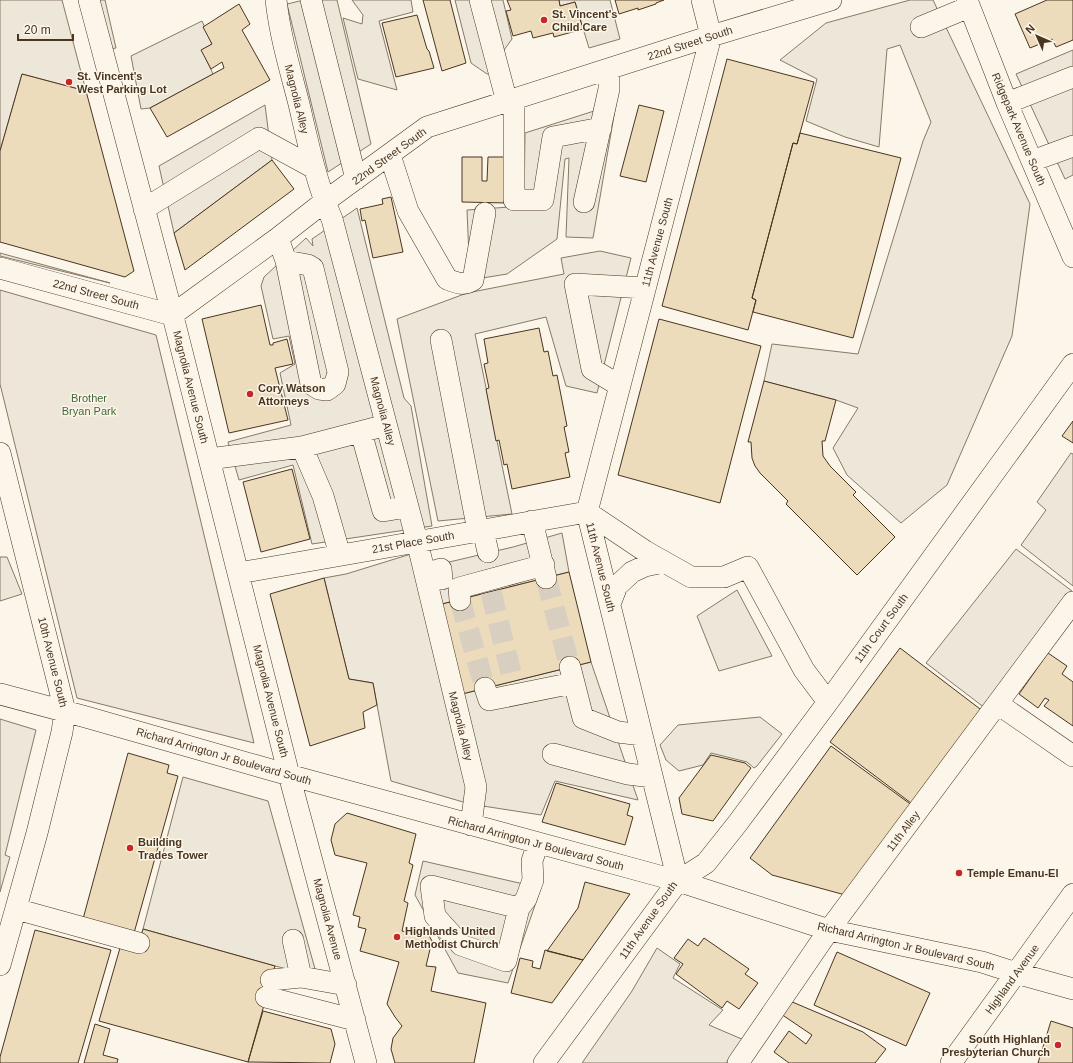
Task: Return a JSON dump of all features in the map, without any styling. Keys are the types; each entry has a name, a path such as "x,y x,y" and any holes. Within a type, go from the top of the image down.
{"street":[{"name":"Magnolia Avenue South","path":"89,0 239,572 289,775"},
{"name":"Magnolia Alley","path":"276,0 279,28 314,168 324,202 332,219 388,425 407,507 417,541 434,576 476,787 472,825"},
{"path":"311,0 356,179"},
{"path":"480,0 510,101 514,200 543,200 553,137 601,128"},
{"path":"702,0 711,36"},
{"name":"22nd Street South","path":"0,268 172,315 428,127 711,36 831,0"},
{"path":"921,26 968,3"},
{"name":"Ridgepark Avenue South","path":"968,3 1007,103 1073,257"},
{"name":"11th Avenue South","path":"544,1063 678,882 587,512 711,36"},
{"path":"584,202 609,89 609,69"},
{"path":"1007,103 1073,77"},
{"path":"144,209 259,138 314,168"},
{"path":"1032,161 1073,146"},
{"path":"390,155 408,211 447,279 462,284 467,284 473,280 485,213"},
{"path":"278,238 286,261 311,384 319,389 327,390 335,384 338,372 313,268 308,264 286,261"},
{"path":"620,386 592,369 575,284 645,288"},
{"path":"440,340 480,530 488,552"},
{"name":"11th Court South","path":"678,882 706,863 737,824 828,702 1073,364"},
{"path":"209,459 302,447 388,425"},
{"path":"361,432 383,511 407,507"},
{"path":"302,447 323,496 340,555"},
{"name":"10th Avenue South","path":"0,453 3,476 66,711 39,825 0,965"},
{"path":"587,512 645,551 691,578 724,577 748,567 804,670 828,702"},
{"name":"21st Place South","path":"239,572 587,512"},
{"path":"460,600 459,588 489,586 545,572 532,521"},
{"path":"610,604 617,586 632,572 645,566 664,562"},
{"name":"11th Alley","path":"738,1063 830,930 1073,602"},
{"path":"485,688 489,700 516,688 572,675 582,718 618,732 642,735"},
{"name":"Richard Arrington Jr Boulevard South","path":"0,694 66,711 289,775 472,825 535,852 678,882 830,930 982,962 1073,989"},
{"path":"998,704 1073,756"},
{"path":"553,754 628,774 652,777"},
{"name":"Magnolia Avenue","path":"289,775 366,1063"},
{"path":"519,908 431,886 435,916 460,945 506,961 519,908 526,898 533,880 535,852"},
{"name":"Highland Avenue","path":"951,1063 1073,894"},
{"path":"16,909 139,943"},
{"path":"293,940 301,977"},
{"path":"346,985 301,977 269,988 355,1020"}],"green space":[{"name":"Brother Bryan Park","path":"0,290 156,335 254,743 77,698 0,384"}],"shaded area":[{"name":"St. Vincent's West Parking Lot","path":"0,0 62,0 86,91 22,74 0,151"},
{"path":"98,0 105,0 116,48 109,49"},
{"path":"304,0 337,0 371,144 328,172 287,4"},
{"path":"352,0 411,0 413,12 379,21 397,90 358,79 343,18 362,24 363,15"},
{"path":"455,0 503,0 512,39 504,50 507,69 487,74 471,63"},
{"path":"559,0 610,0 620,39 589,48 575,2 560,6"},
{"path":"910,0 933,0 1030,204 1012,336 947,485 901,523 847,475 833,448 858,408 836,400 764,381 772,344 858,354 923,141 931,122 900,45 887,49 879,147 845,137 806,121 817,79 780,60 826,23"},
{"path":"202,21 212,44 202,50 213,74 150,108 141,109 131,56"},
{"path":"1073,50 1073,175 1065,179 1016,74"},
{"path":"616,104 593,238 566,237 569,158 565,159 557,239 507,274 470,280 467,210 524,206 525,133"},
{"path":"265,105 272,160 174,233 159,166"},
{"path":"357,208 404,398 411,406 432,526 312,544 293,465 239,480 228,442 291,425 280,373 295,364 289,336 273,339 261,286 264,277 306,238 313,246 312,239"},
{"path":"600,251 631,258 597,393 566,386 546,317 475,334 512,514 438,521 397,319 467,293 564,274 561,258"},
{"path":"0,253 110,283 0,256"},
{"path":"1071,453 1073,454 1073,586 1021,545 1046,510 1037,502"},
{"path":"562,533 569,572 442,604 435,581 445,563 513,547"},
{"path":"1016,549 1072,591 985,708 926,663"},
{"path":"411,554 462,694 591,662 638,800 555,781 541,815 470,804 391,781 373,683 349,679 324,578 346,574"},
{"path":"0,557 7,557 22,594 0,601"},
{"path":"737,590 772,656 719,671 697,616"},
{"path":"760,717 782,734 754,768 747,762 711,753 703,765 679,771 666,760 660,745 678,725"},
{"path":"0,719 36,730 5,855 10,857 0,892"},
{"path":"183,777 268,801 317,976 275,966 143,929"},
{"path":"423,861 541,888 508,983 458,973 415,895"},
{"path":"657,948 680,964 673,978 723,1010 709,1025 744,1040 726,1063 582,1063 632,991"}],"building":[{"path":"423,0 450,0 466,63 442,71"},
{"name":"St. Vincent's Child Care","path":"507,0 559,0 560,6 575,2 583,29 554,37 553,33 533,38 531,31 513,36 506,11 511,10"},
{"path":"615,0 664,0 638,10 638,8 619,14"},
{"path":"1047,0 1073,0 1073,40 1056,47 1052,39 1030,48 1015,14"},
{"path":"239,4 250,24 242,30 270,80 167,137 150,108 224,68 222,62 211,69 201,50 212,44 203,27"},
{"path":"417,15 434,68 396,77 382,23"},
{"path":"727,59 814,82 797,144 793,143 752,298 756,300 748,330 662,306"},
{"path":"22,74 86,91 134,271 125,277 0,242 0,151"},
{"path":"639,105 664,111 646,182 620,176"},
{"path":"800,133 901,158 853,338 753,312 756,300 752,298 793,143 797,144"},
{"path":"462,157 482,157 482,181 487,181 488,157 509,157 507,203 462,202"},
{"path":"272,160 294,189 185,270 174,233"},
{"path":"391,197 403,252 373,258 365,220 362,221 360,209 383,204 382,199"},
{"name":"Cory Watson Attorneys","path":"261,305 270,345 287,339 293,364 275,368 288,420 229,433 202,319"},
{"path":"659,319 761,346 720,503 618,475"},
{"path":"539,328 544,352 548,351 553,376 557,375 567,426 564,427 569,452 565,453 570,477 512,489 507,464 504,465 499,440 496,441 486,389 489,388 484,364 488,363 484,339"},
{"path":"764,381 836,400 825,441 822,441 823,456 830,466 856,492 853,495 895,537 857,575 786,504 788,501 755,466 752,458 751,442 748,442"},
{"path":"1073,421 1073,443 1062,436"},
{"path":"292,469 310,539 261,552 243,482"},
{"path":"569,572 591,662 462,694 442,604"},
{"path":"324,578 349,679 373,683 377,705 363,712 365,728 310,746 270,594"},
{"path":"900,648 984,712 915,806 830,742"},
{"path":"1048,653 1067,666 1062,674 1073,682 1073,726 1044,706 1049,700 1045,698 1038,708 1019,694"},
{"path":"831,746 913,806 849,896 772,875 750,858"},
{"name":"Building Trades Tower","path":"128,753 169,765 167,773 178,776 134,933 83,919"},
{"path":"711,755 745,763 751,768 713,821 682,814 679,798"},
{"path":"556,783 630,804 627,815 633,817 625,845 542,822"},
{"name":"Highlands United Methodist Church","path":"347,813 416,834 409,863 413,865 404,901 408,903 402,931 410,933 416,929 426,930 432,941 426,966 436,967 431,991 486,1003 474,1063 395,1063 391,1049 393,1038 402,1026 387,1004 399,962 360,951 366,929 358,927 360,917 353,915 367,863 335,855 331,840 335,824"},
{"path":"585,882 630,894 583,960 547,951 578,908"},
{"path":"143,929 275,966 248,1062 99,1021 120,948 136,952"},
{"path":"35,930 111,950 78,1063 0,1063 0,1057"},
{"path":"704,938 749,969 745,974 758,983 739,1009 727,1001 722,1008 676,974 683,964 674,958 688,939 698,946"},
{"path":"545,950 583,960 552,1003 511,993 520,958 533,961 532,967 540,969"},
{"path":"837,952 930,993 906,1046 814,1005"},
{"path":"790,1001 863,1032 886,1049 875,1063 789,1063 774,1052 789,1031 806,1044 812,1035 781,1014"},
{"path":"263,1011 331,1029 335,1044 330,1063 248,1062"},
{"name":"South Highland Presbyterian Church","path":"1051,1021 1073,1028 1073,1063 1038,1063"},
{"path":"95,1024 110,1029 103,1055 118,1059 117,1063 84,1063"}],"tunnel":[{"path":"546,578 570,667"},
{"path":"491,592 513,681"},
{"path":"460,600 485,688"}],"place":[{"name":"St. Vincent's Child Care","path":"544,20"},
{"name":"St. Vincent's West Parking Lot","path":"69,82"},
{"name":"Cory Watson Attorneys","path":"250,394"},
{"name":"Building Trades Tower","path":"130,848"},
{"name":"Temple Emanu-El","path":"959,873"},
{"name":"Highlands United Methodist Church","path":"397,937"},
{"name":"South Highland Presbyterian Church","path":"1058,1045"}]}
